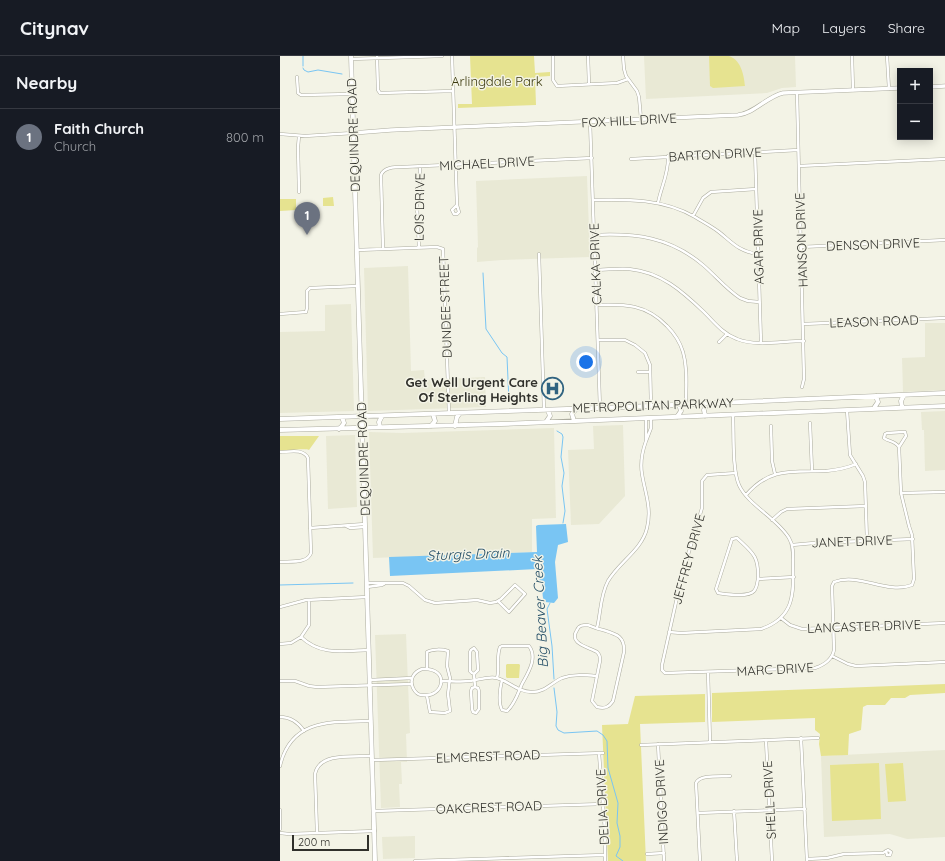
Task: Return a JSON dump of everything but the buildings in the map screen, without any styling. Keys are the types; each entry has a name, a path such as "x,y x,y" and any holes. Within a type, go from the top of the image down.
{"main road":[{"name":"DEQUINDRE ROAD","path":"351,57 375,861"},
{"name":"METROPOLITAN PARKWAY","path":"280,419 449,414 945,393"},
{"path":"902,407 901,401 904,395"},
{"path":"874,408 878,402 876,396"},
{"path":"705,416 704,410 708,403"},
{"path":"677,417 681,410 679,404"},
{"name":"METROPOLITAN PARKWAY","path":"280,430 455,426 945,406"},
{"path":"574,421 572,414 576,409"},
{"path":"546,410 550,416 546,422"},
{"path":"455,426 457,417 460,413"},
{"path":"431,426 435,421 433,414"},
{"path":"380,427 379,422 382,416"},
{"path":"339,429 344,423 342,417"}],"street":[{"path":"351,57 442,56"},
{"path":"452,56 457,206"},
{"path":"552,56 553,80 555,85 558,86 617,83 628,79"},
{"path":"588,56 589,84"},
{"path":"624,56 624,69 628,79 639,95 641,119"},
{"path":"852,56 853,90"},
{"path":"887,56 888,88"},
{"path":"377,57 379,92 453,91"},
{"path":"297,77 298,93 301,96 352,94"},
{"path":"933,87 945,86"},
{"name":"FOX HILL DRIVE","path":"353,133 742,114 753,110 783,93 897,88"},
{"name":"HANSON DRIVE","path":"797,93 804,341 804,378 802,387"},
{"name":"CALKA DRIVE","path":"590,121 600,408"},
{"path":"280,134 324,136 353,133"},
{"path":"299,136 299,192"},
{"name":"BARTON DRIVE","path":"631,159 798,150"},
{"name":"AGAR DRIVE","path":"755,152 761,343"},
{"path":"658,203 660,189 667,172 668,156"},
{"name":"MICHAEL DRIVE","path":"383,249 381,175 383,171 396,167 592,158"},
{"path":"799,166 945,160"},
{"name":"LOIS DRIVE","path":"418,248 417,206 420,186 420,166"},
{"path":"693,216 703,198 711,192 756,189"},
{"path":"593,200 621,200 658,203 693,216 719,232 739,249 748,253 758,254"},
{"path":"594,235 630,234 668,244 695,259 740,298 748,301 759,302"},
{"name":"DENSON DRIVE","path":"801,247 945,240"},
{"path":"356,250 418,248"},
{"name":"DUNDEE STREET","path":"418,248 442,248 444,254 449,414"},
{"path":"539,254 546,410"},
{"path":"595,270 631,270 645,272 661,278 681,291 727,334 745,342 761,343 804,341"},
{"path":"280,314 306,312 307,293 310,288 357,286"},
{"path":"596,305 627,305 640,308 658,318 670,329 678,340 683,352 686,404"},
{"name":"LEASON ROAD","path":"803,324 945,318"},
{"path":"719,342 727,334"},
{"path":"598,340 621,340 632,342 645,353 650,365 651,406"},
{"path":"638,372 650,372"},
{"path":"847,410 849,450 864,480 867,541"},
{"path":"669,632 681,633 757,630 771,625 781,618 792,600 794,577 792,545 786,534 746,495 740,487 736,473 733,415"},
{"path":"646,418 648,432"},
{"path":"597,628 601,598 608,582 618,567 639,544 646,530 649,511 642,466 643,451 651,418"},
{"path":"810,423 812,471"},
{"path":"771,426 772,461 775,474"},
{"path":"900,446 895,442 886,440 884,438 885,434 905,432 906,436 900,446 901,493 913,538"},
{"path":"280,452 300,452 306,454 308,460 311,553 309,557 304,560 280,562"},
{"path":"746,495 759,482 775,474 786,472 842,470 856,464"},
{"name":"JEFFREY DRIVE","path":"663,672 662,665 682,575 702,508 702,481 707,475 736,473"},
{"path":"901,493 945,492"},
{"path":"772,520 787,509 866,506"},
{"path":"310,528 346,526 350,528 365,526"},
{"path":"737,538 755,555 758,563 758,579 756,587 751,593 731,595 716,592 732,539 737,538"},
{"name":"JANET DRIVE","path":"792,545 800,543 913,538"},
{"name":"MARC DRIVE","path":"663,672 670,674 815,668 824,664 832,656 834,646 832,586 834,582 857,580 891,587 907,586 912,584 914,579 913,538"},
{"path":"758,579 794,577"},
{"path":"367,585 401,583 407,585 425,600 433,603 477,600 490,603 498,602 515,584 525,594 509,612 498,602"},
{"path":"280,607 300,601 367,597"},
{"path":"280,644 291,643 301,637 309,625 309,600"},
{"name":"LANCASTER DRIVE","path":"781,618 788,624 798,628 945,623"},
{"path":"583,625 588,625 616,634 621,639 625,647 613,701 607,708 597,707 592,701 596,676 600,656 597,652 578,643 575,634 578,628 583,625"},
{"path":"301,637 312,646 324,650 369,650"},
{"path":"497,678 499,672 500,647 530,646 532,650 532,665 529,674 509,710 507,711 502,710 501,707 500,694 502,680"},
{"path":"474,674 478,670 477,652 474,648 470,651 470,664 471,672 474,674 475,687 478,688 479,691 479,709 476,713 473,712 472,709 471,691 472,688 475,687"},
{"path":"427,669 427,652 430,650 446,650 448,653 447,669 450,681 448,697 449,712 430,712 428,696"},
{"path":"832,656 848,664 856,666 945,662"},
{"path":"427,669 437,672 442,681 438,690 428,696 421,695 416,692 412,681 417,671 427,669"},
{"path":"708,672 710,742"},
{"path":"442,681 497,678 520,690 529,692 547,688 566,677 584,675 596,676"},
{"path":"370,680 412,681"},
{"path":"280,681 295,681 317,687 370,685 412,681"},
{"path":"280,717 295,720 304,731"},
{"path":"280,766 287,748 295,738 304,731 316,725 328,722 371,720"},
{"path":"801,738 807,860 827,858 838,854 885,853"},
{"path":"641,745 818,738"},
{"name":"SHELL DRIVE","path":"766,739 772,861"},
{"name":"INDIGO DRIVE","path":"658,744 664,861"},
{"name":"ELMCREST ROAD","path":"317,833 315,774 319,765 323,761 330,758 601,753"},
{"name":"DELIA DRIVE","path":"601,753 605,861"},
{"path":"700,861 697,780 703,777 730,776"},
{"name":"OAKCREST ROAD","path":"374,811 603,804"},
{"path":"698,813 805,809"},
{"path":"280,810 280,829"},
{"path":"734,811 737,861"},
{"path":"280,833 375,831"},
{"path":"647,854 664,853"},
{"path":"415,861 604,855"}],"shaded area":[{"path":"644,56 795,56 796,87 782,88 767,93 646,99"},
{"path":"587,176 590,257 477,262 476,181"},
{"path":"408,266 411,371 424,370 425,380 485,377 486,407 368,411 364,268"},
{"path":"351,304 354,411 280,413 280,332 325,331 325,305"},
{"path":"925,323 945,323 945,390 903,392 902,358 925,357"},
{"path":"945,411 945,470 925,471 924,430 922,430 921,412"},
{"path":"623,425 625,496 599,524 571,525 568,450 594,449 593,426"},
{"path":"554,428 556,518 532,519 532,552 373,558 369,432 402,433"},
{"path":"355,435 357,507 328,509 326,436"},
{"path":"406,634 410,733 406,734 407,762 401,762 402,784 399,784 400,807 381,808 375,635"},
{"path":"945,750 945,837 907,839 890,834 824,837 821,756"},
{"path":"415,836 415,858 383,859 382,837"}],"green space":[{"name":"Arlingdale Park","path":"470,56 534,56 535,73 550,72 550,76 535,77 536,105 458,108 458,104 472,104"},
{"path":"709,56 729,56 733,58 741,68 745,86 713,88 710,86"},
{"path":"333,197 334,206 323,206 323,198"},
{"path":"280,199 296,199 296,210 280,211"},
{"path":"280,436 319,436 309,450 299,449 280,451"},
{"path":"507,664 520,665 519,678 506,677"},
{"path":"945,684 945,693 910,695 905,698 891,698 885,705 867,705 863,707 861,730 849,734 848,755 821,756 819,744 820,734 815,730 815,718 712,722 712,693"},
{"path":"705,694 705,722 640,724 646,861 608,861 602,725 628,724 635,696"},
{"path":"879,763 881,819 832,821 830,765"},
{"path":"903,763 906,801 888,802 885,764"}],"water":[{"path":"566,524 568,542 558,545 555,562 558,598 554,603 545,602 544,600 537,569 390,576 389,557 537,552 536,526"}],"waterway":[{"name":"Big Beaver Creek","path":"303,56 303,66"},
{"name":"Big Beaver Creek","path":"303,68 308,72 318,70 342,74"},
{"name":"Big Beaver Creek","path":"483,273 486,329 502,353 507,357 509,402"},
{"name":"Big Beaver Creek","path":"557,431 562,434 563,437 561,457 564,473 562,486 565,511 563,523"},
{"name":"Sturgis Drain","path":"280,585 353,583"},
{"name":"Big Beaver Creek","path":"550,603 547,609 552,646 554,679"},
{"name":"Big Beaver Creek","path":"554,688 557,712 556,726 558,730 564,733 597,731 603,735 607,741 608,768 618,803 617,823 620,836 620,847 616,856 623,861"}],"place":[{"name":"Faith Church","path":"307,235"},
{"name":"Get Well Urgent Care Of Sterling Heights","path":"553,389"}]}
